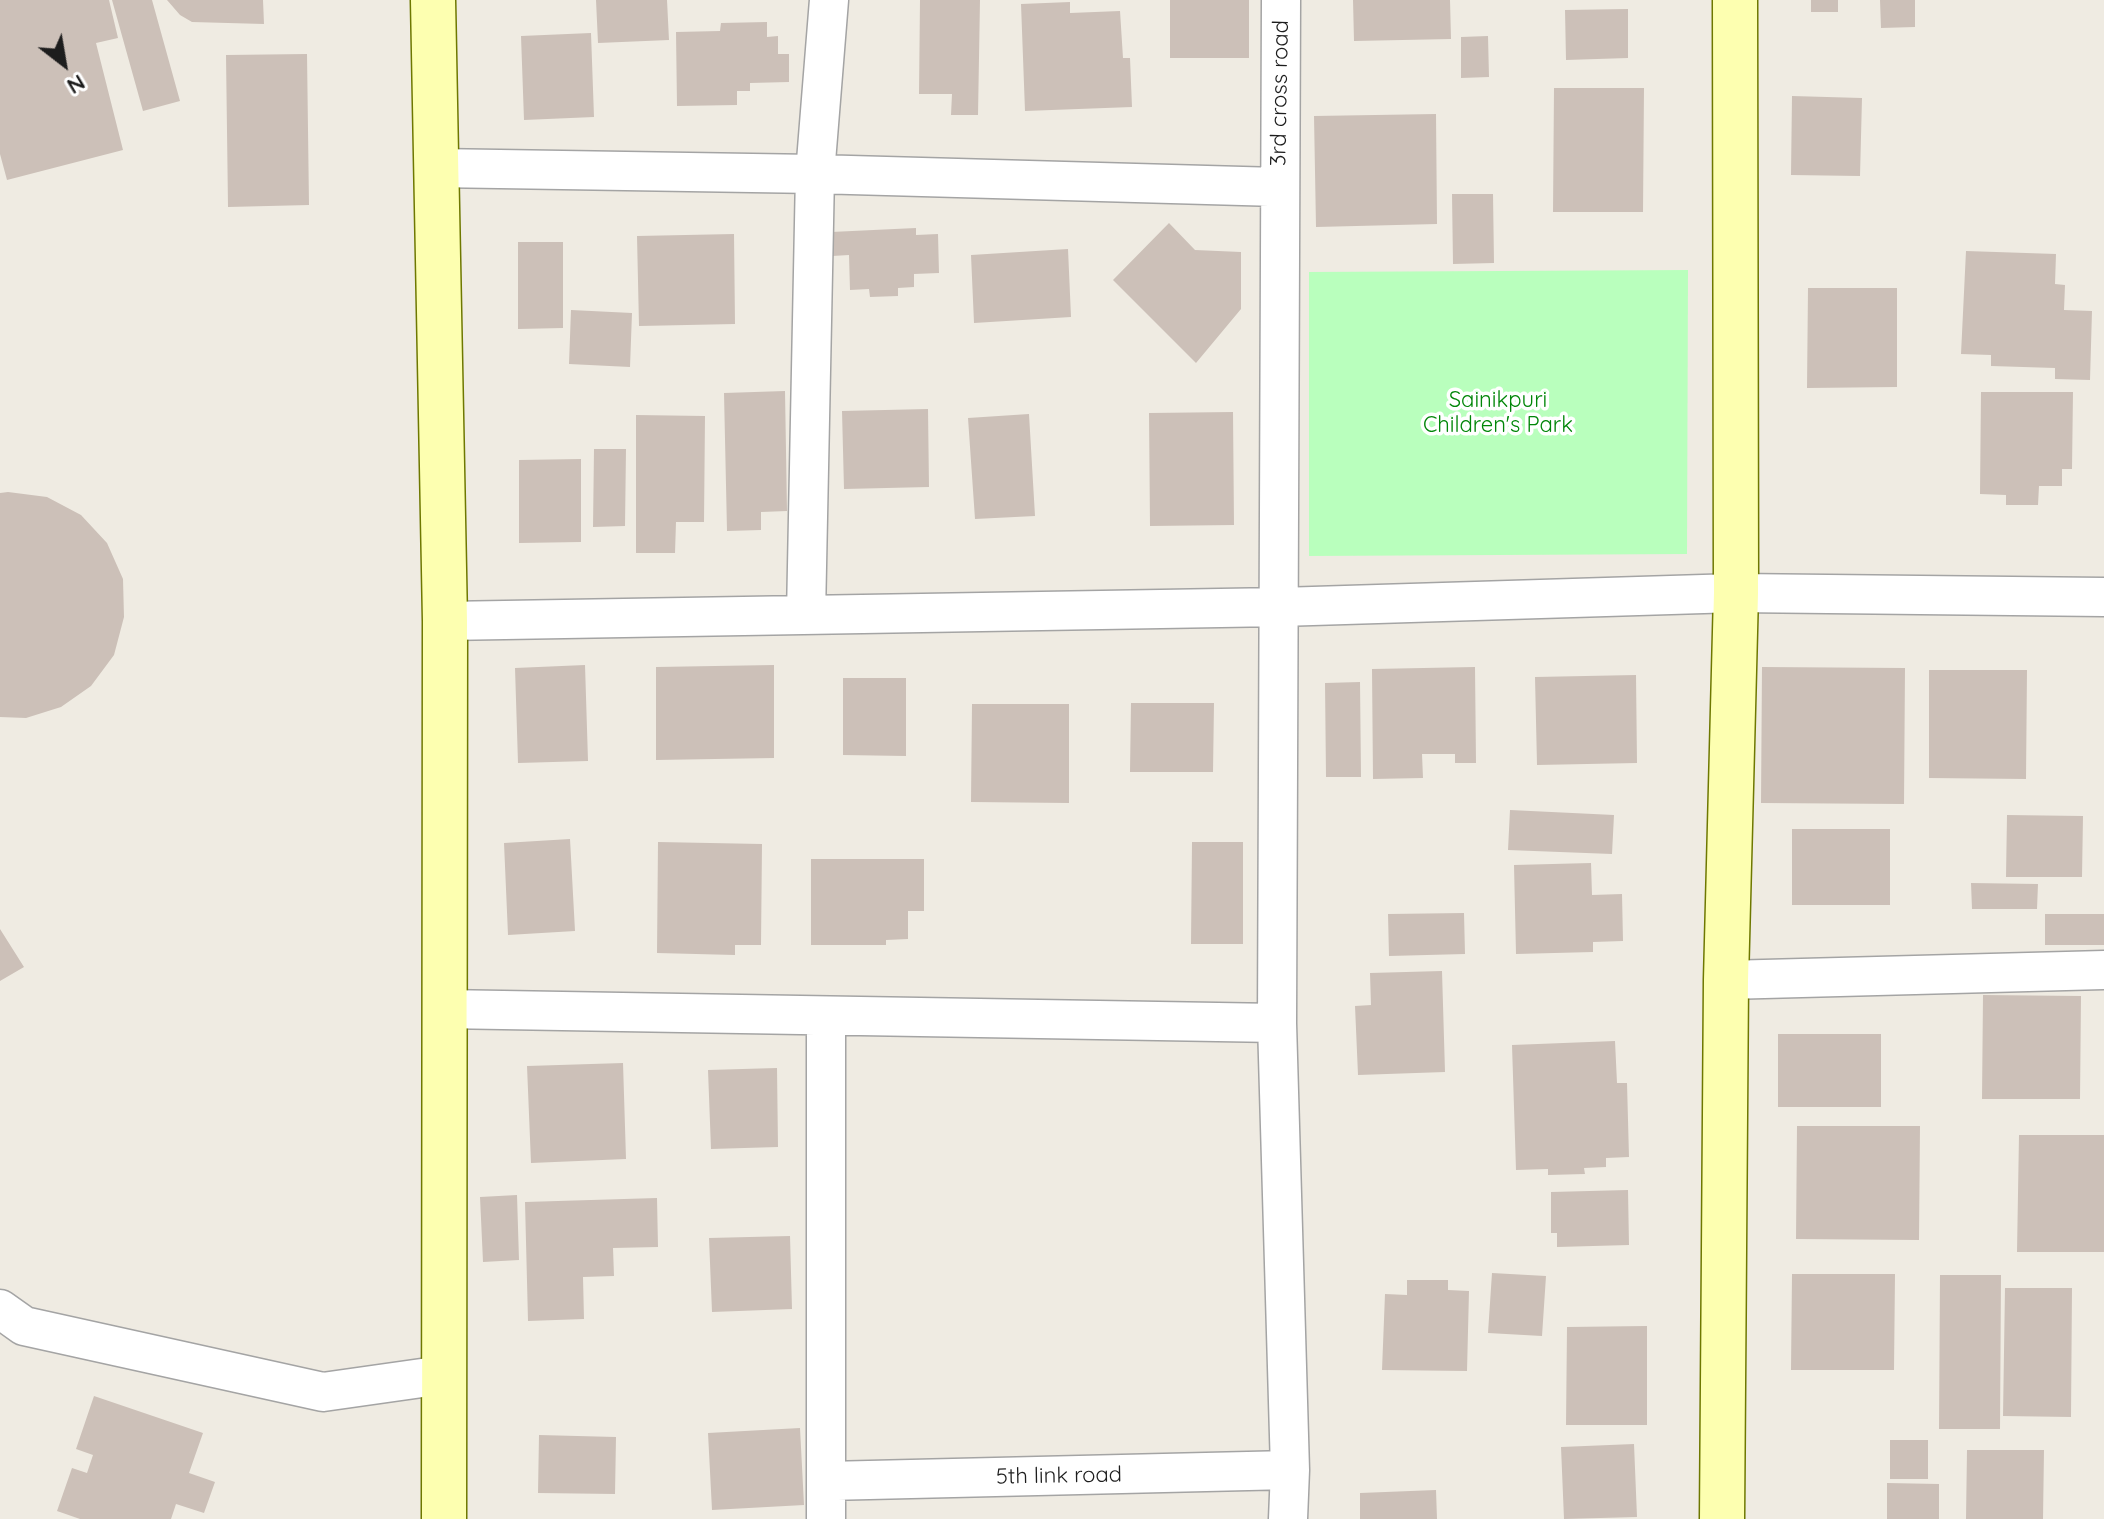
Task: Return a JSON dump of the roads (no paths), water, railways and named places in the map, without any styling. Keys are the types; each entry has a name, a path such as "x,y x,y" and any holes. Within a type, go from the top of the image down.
{"street":[{"path":"433,0 445,621 444,1519"},
{"path":"806,615 815,174 829,0"},
{"name":"3rd cross road","path":"1281,0 1277,1023 1290,1470 1288,1519"},
{"path":"1722,1519 1726,980 1736,593 1735,0"},
{"path":"436,168 815,174 1278,187"},
{"path":"445,621 1280,607 1736,593 2104,597"},
{"path":"1726,980 2104,970"},
{"path":"443,1009 1277,1023"},
{"path":"826,1017 826,1519"},
{"path":"0,1309 24,1326 323,1392 443,1375"},
{"name":"5th link road","path":"827,1481 1290,1470"}],"park label":[{"name":"Sainikpuri Children's Park","path":"1498,412"}]}
